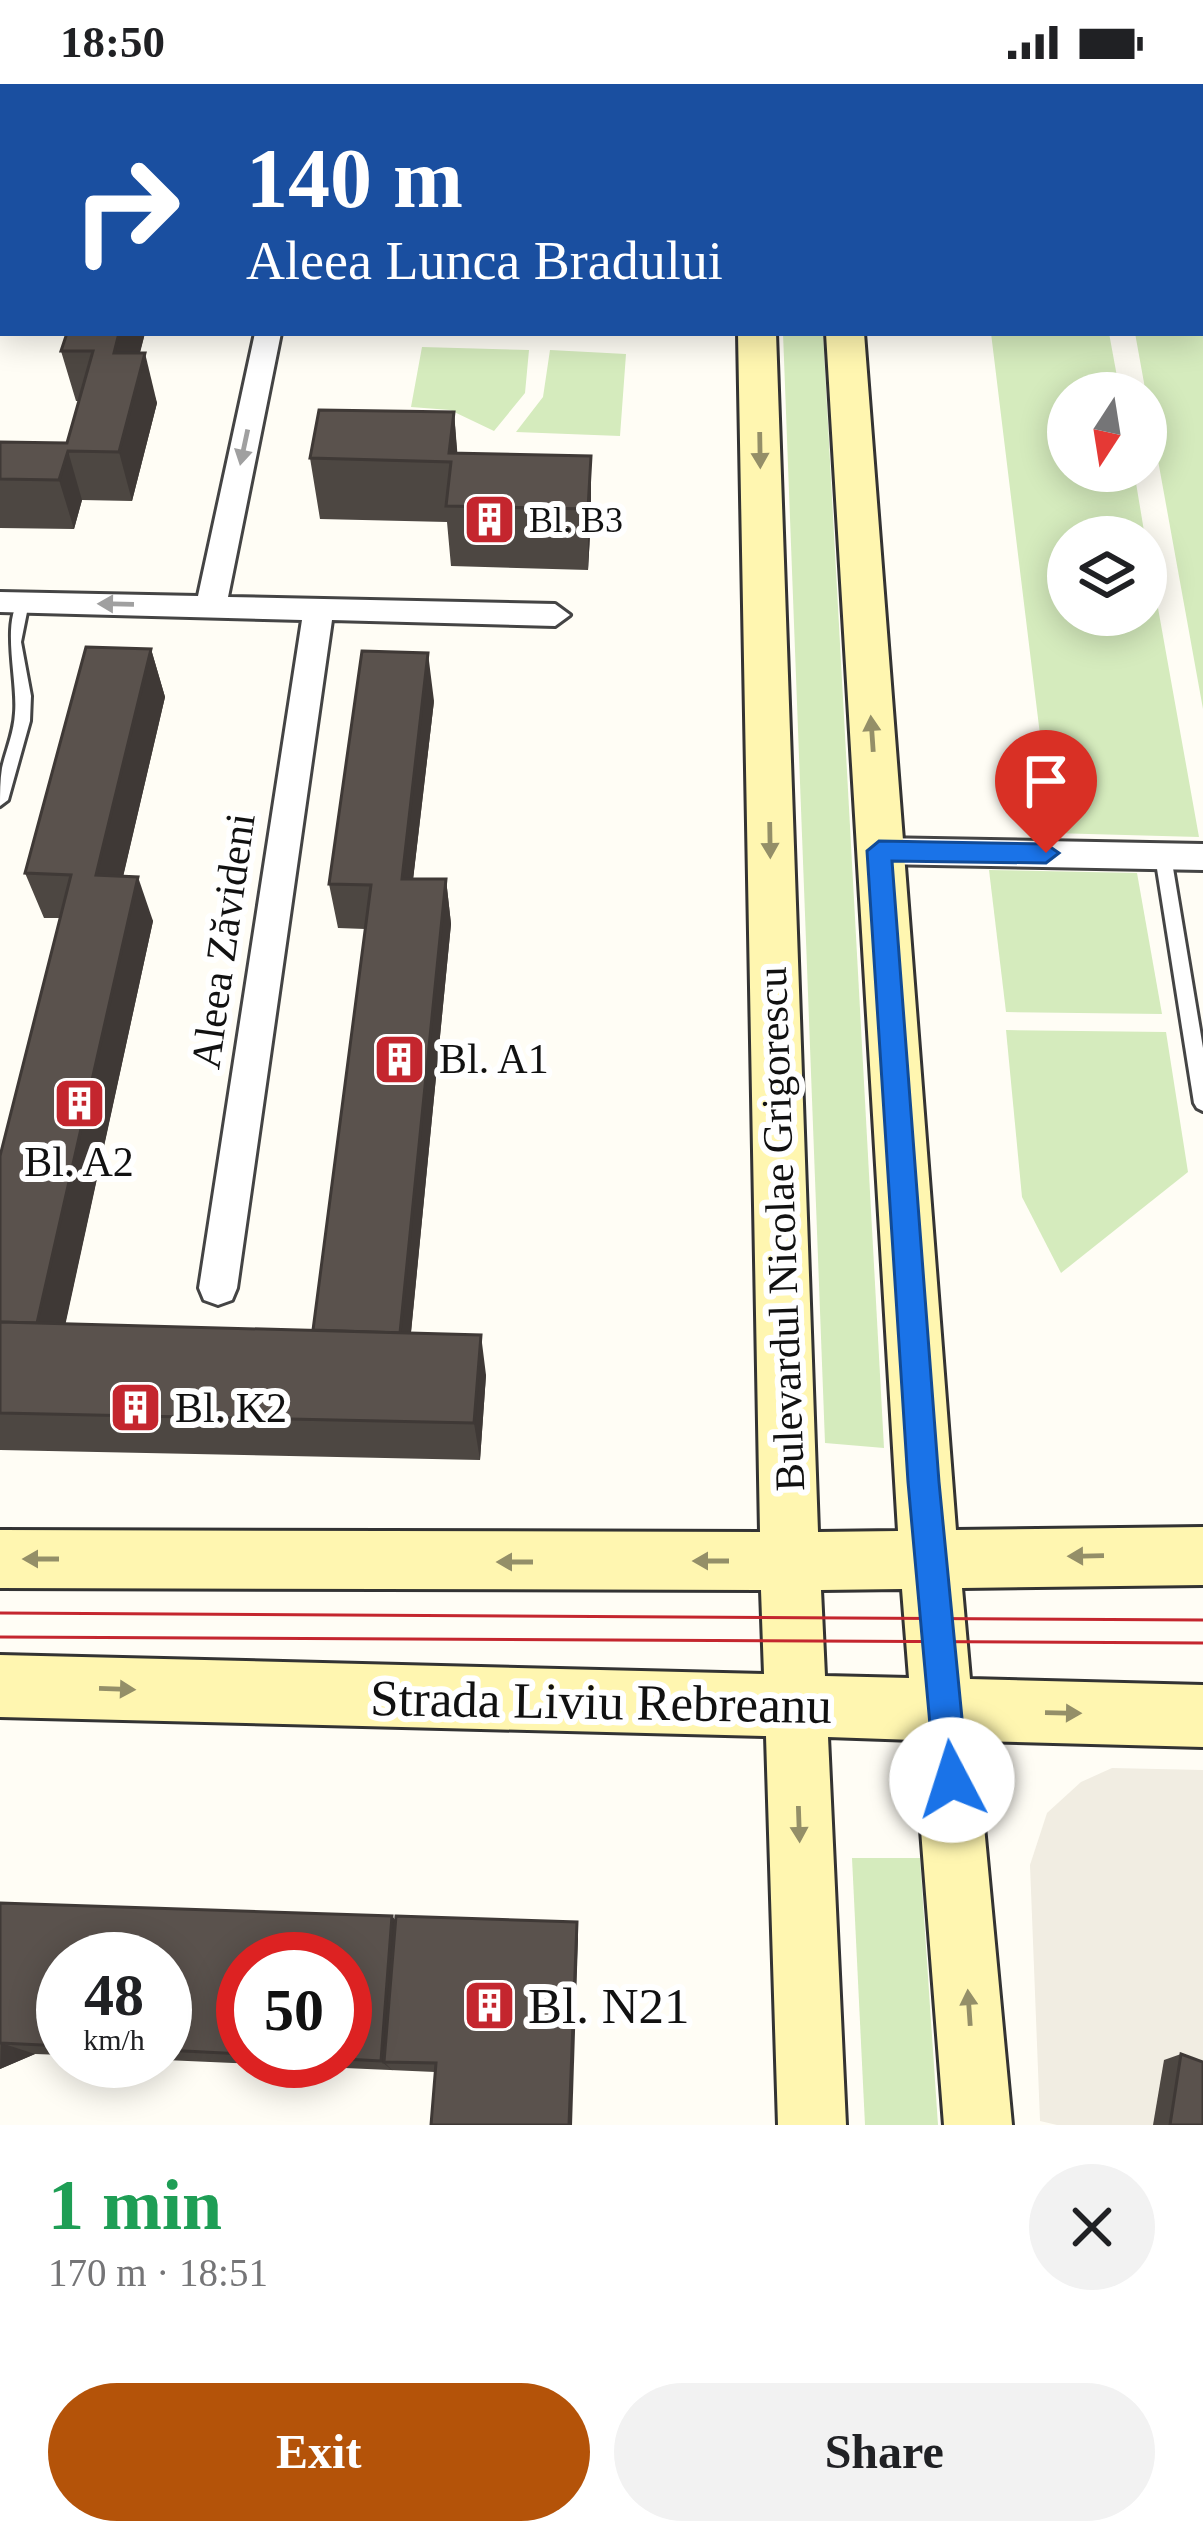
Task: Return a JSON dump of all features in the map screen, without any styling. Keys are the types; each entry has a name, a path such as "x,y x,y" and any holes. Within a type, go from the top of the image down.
{"main road":[{"name":"Bulevardul Nicolae Grigorescu","path":"757,336 790,1561 812,2125"},
{"path":"845,336 931,1558 978,2125"},
{"path":"0,1559 790,1561 1203,1556"},
{"name":"Strada Liviu Rebreanu","path":"0,1686 1203,1716"}],"street":[{"path":"211,605 267,336"},
{"path":"11,602 555,615"},
{"name":"Aleea Zăvideni","path":"218,1288 319,608"},
{"path":"879,851 1203,857"}],"lane":[{"path":"0,800 22,716 23,697 11,653 11,602"},
{"path":"1163,856 1203,1103"}],"green space":[{"path":"783,336 823,336 884,1448 825,1443"},
{"path":"991,336 1110,336 1116,372 1047,372 1047,492 1138,492 1142,516 1047,516 1047,636 1163,636 1199,837 1052,833"},
{"path":"1136,336 1203,336 1203,709 1164,492 1167,372 1142,372"},
{"path":"422,347 529,350 525,393 494,431 450,410 411,407"},
{"path":"550,350 626,354 620,436 516,432 543,397"},
{"path":"989,870 1137,873 1162,1014 1006,1012"},
{"path":"1006,1030 1166,1032 1188,1172 1061,1273 1022,1197"},
{"path":"852,1858 920,1858 938,2125 865,2125"}],"shaded area":[{"path":"1112,1768 1203,1770 1203,2125 1040,2121 1030,1865 1047,1813 1081,1782"}],"building":[{"path":"66,336 118,336 114,353 145,353 119,452 68,451 59,480 0,479 0,442 67,443 93,351 61,351"},
{"path":"319,410 454,412 449,453 591,456 588,509 446,506 451,462 310,458"},
{"path":"86,647 151,649 96,875 138,877 37,1323 0,1322 0,1156 71,875 25,873"},
{"name":"Bl. A1","path":"362,651 428,653 402,879 446,879 400,1333 313,1330 371,885 329,884"},
{"path":"0,1322 481,1335 474,1423 0,1413"},
{"path":"0,1903 392,1916 381,2061 372,2060 372,1932 216,1932 216,2053 192,2051 192,1932 36,1932 36,2045 0,2043"},
{"name":"Bl. N21","path":"396,1916 577,1922 569,2125 431,2125 436,2063 384,2062"},
{"path":"1181,2054 1203,2062 1203,2125 1170,2125"}],"tram line":[{"path":"0,1613 1203,1620"},
{"path":"0,1637 1203,1643"}],"place":[{"name":"Bl. B3","path":"490,520"},
{"name":"Bl. A1","path":"400,1059"},
{"name":"Bl. A2","path":"79,1103"},
{"name":"Bl. K2","path":"136,1408"},
{"name":"Bl. N21","path":"489,2006"}],"route":[{"path":"952,1780 923,1482 879,851 1046,853"}]}
